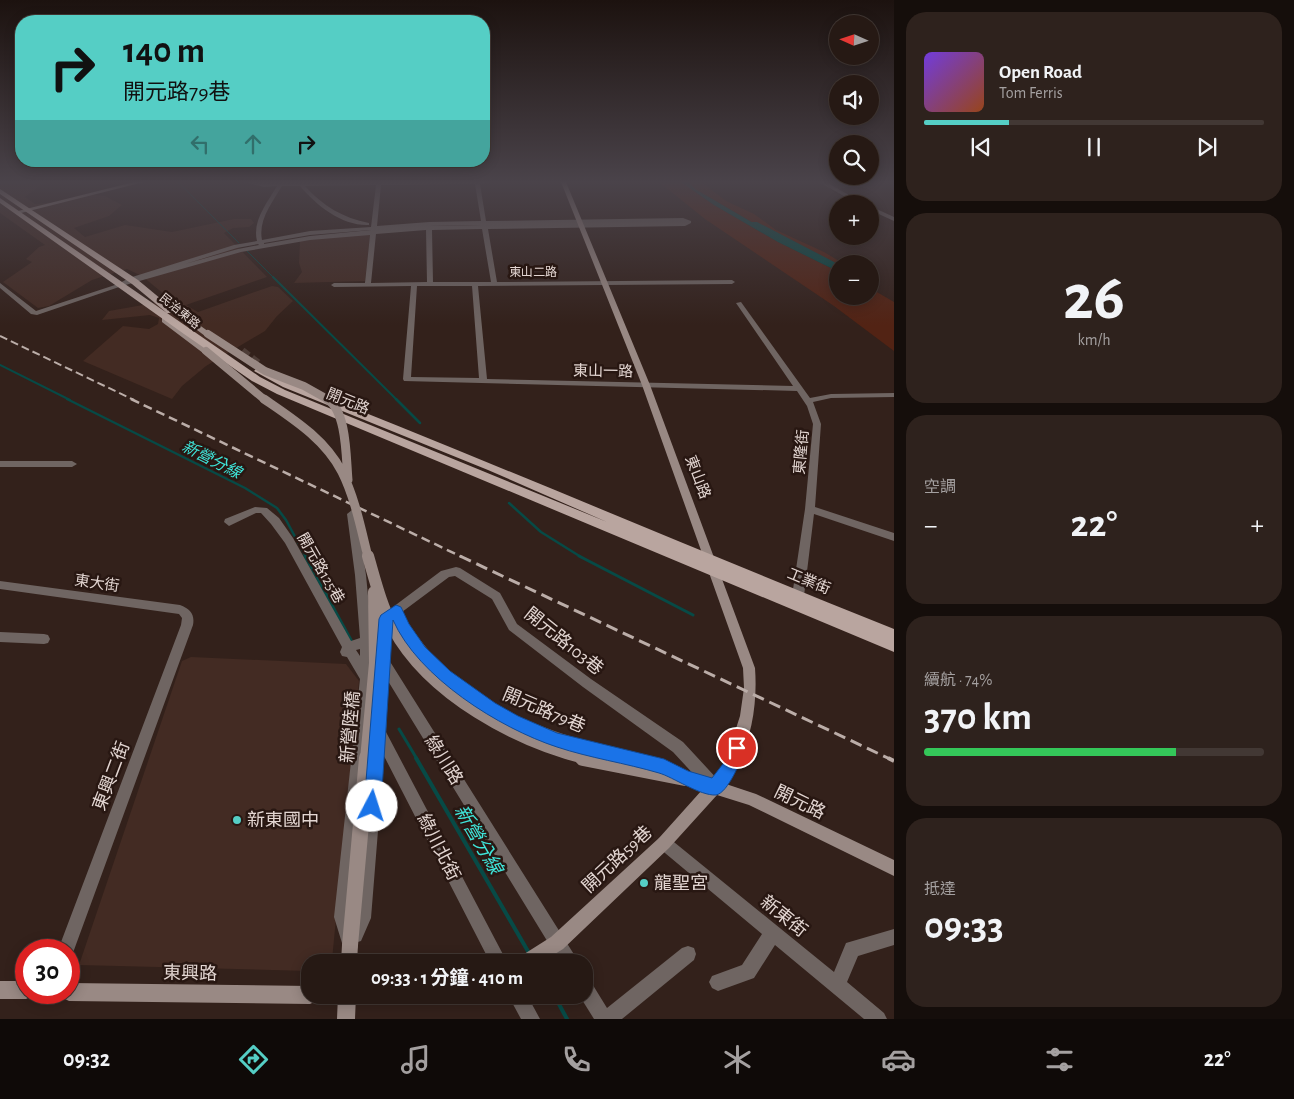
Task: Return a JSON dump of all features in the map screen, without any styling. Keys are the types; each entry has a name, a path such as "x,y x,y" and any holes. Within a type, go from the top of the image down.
{"main road":[{"name":"開元路","path":"42,230 256,379 281,392 713,567"},
{"name":"開元路","path":"59,230 133,280 185,321 259,371 287,385 492,467 713,567"},
{"name":"工業街","path":"713,567 798,596 894,635"},
{"name":"工業街","path":"713,567 894,646"}],"street":[{"path":"257,230 260,244"},
{"path":"0,286 33,313 37,313 133,280 260,244 365,230"},
{"path":"368,284 375,230"},
{"path":"429,230 430,284"},
{"path":"485,230 494,283"},
{"name":"東山路","path":"582,230 646,385 750,668 747,716 732,764 715,787"},
{"name":"東山二路","path":"334,285 732,282"},
{"name":"東山一路","path":"414,284 407,379 798,389"},
{"path":"475,284 483,381"},
{"name":"開元路","path":"147,291 208,334"},
{"name":"民治東路","path":"135,296 206,351"},
{"name":"東隆街","path":"740,303 811,406 817,424 810,510 798,596"},
{"name":"新營陸橋","path":"208,334 264,371 304,386 331,401 342,421 350,491 383,605 391,622 414,657 440,683 475,710 510,731 554,749 601,761 686,778"},
{"name":"新營陸橋","path":"206,351 247,386 322,443 338,465 350,491"},
{"path":"807,401 831,396 894,395"},
{"path":"254,396 268,400"},
{"path":"0,464 72,464"},
{"name":"開元路125巷","path":"229,522 255,510 263,510 275,521 289,541 347,650 366,678"},
{"path":"810,510 894,537"},
{"path":"349,954 350,945 342,917 366,678 362,578 352,514"},
{"name":"開元路103巷","path":"347,650 366,641 391,615 445,574 456,570 496,596 513,628 678,747 715,787"},
{"name":"新營陸橋","path":"350,945 375,663 376,606 372,571"},
{"name":"東大街","path":"0,585 180,610 187,615"},
{"name":"東興二街","path":"70,939 187,625 187,615"},
{"path":"350,945 363,918 379,732 382,660 391,615"},
{"name":"開元路79巷","path":"391,615 403,627 420,652 445,676 485,705 513,721 556,739 601,752 664,766 686,778"},
{"path":"0,638 44,639"},
{"name":"綠川路","path":"382,660 564,954"},
{"name":"綠川北街","path":"379,732 495,954"},
{"name":"開元路","path":"686,778 750,799 894,868"},
{"name":"開元路59巷","path":"540,954 557,943 664,843 715,787"},
{"name":"新東街","path":"664,843 878,1019"},
{"path":"718,982 748,972 773,932"},
{"path":"836,985 852,949 894,936"},
{"path":"608,1019 688,954"},
{"path":"0,990 15,990"},
{"name":"東興路","path":"80,992 301,994"},
{"path":"593,1001 604,1019"},
{"path":"346,1019 347,1004"},
{"path":"522,1004 531,1019"}],"shaded area":[{"path":"23,230 76,230 85,237 110,230 156,230 172,232 184,230 230,230 224,233 267,277 186,305 198,312 272,286 278,287 293,301 265,331 206,366 182,386 172,399 83,361 123,326 149,329 158,324 159,318 150,315 102,320 109,311 171,300 142,276 127,269 92,280 49,306 38,308 3,282 32,262 26,259 39,247 45,245"},
{"path":"721,230 756,230 829,267 829,303"},
{"path":"764,230 775,230 824,252 829,255 829,262"},
{"path":"366,233 370,235 365,281 294,283 302,272 299,263 300,241"},
{"path":"879,293 894,302 894,351 833,305 879,305"},
{"name":"新東國中","path":"191,657 346,664 359,681 333,954 301,954 301,971 80,965 182,661"}],"water":[{"path":"756,230 764,230 829,262 829,267"}],"waterway":[{"path":"226,230 239,243"},
{"path":"765,230 829,263"},
{"path":"247,251 273,277"},
{"path":"273,277 397,400"},
{"name":"新營分線","path":"0,365 70,400"},
{"name":"新營分線","path":"67,399 245,488 277,508 286,520 306,557"},
{"path":"397,400 420,423"},
{"path":"509,503 541,532 581,557"},
{"name":"新營分線","path":"305,556 351,640"},
{"path":"579,556 693,615"},
{"name":"新營分線","path":"399,729 417,759"},
{"name":"新營分線","path":"416,758 529,953"},
{"name":"新營分線","path":"559,1004 567,1019"}],"tunnel":[{"path":"242,351 259,364"}],"railway":[{"path":"0,336 134,400"},
{"path":"131,399 462,557"},
{"path":"460,556 890,759"},
{"path":"890,759 894,761"}],"place":[{"name":"新東國中","path":"237,820"},
{"name":"龍聖宮","path":"644,883"}],"route":[{"path":"372,806 379,732 385,619 396,611 403,627 420,652 445,676 489,708 513,721 556,739 601,752 664,766 686,778 715,787 732,764 737,748"}]}
